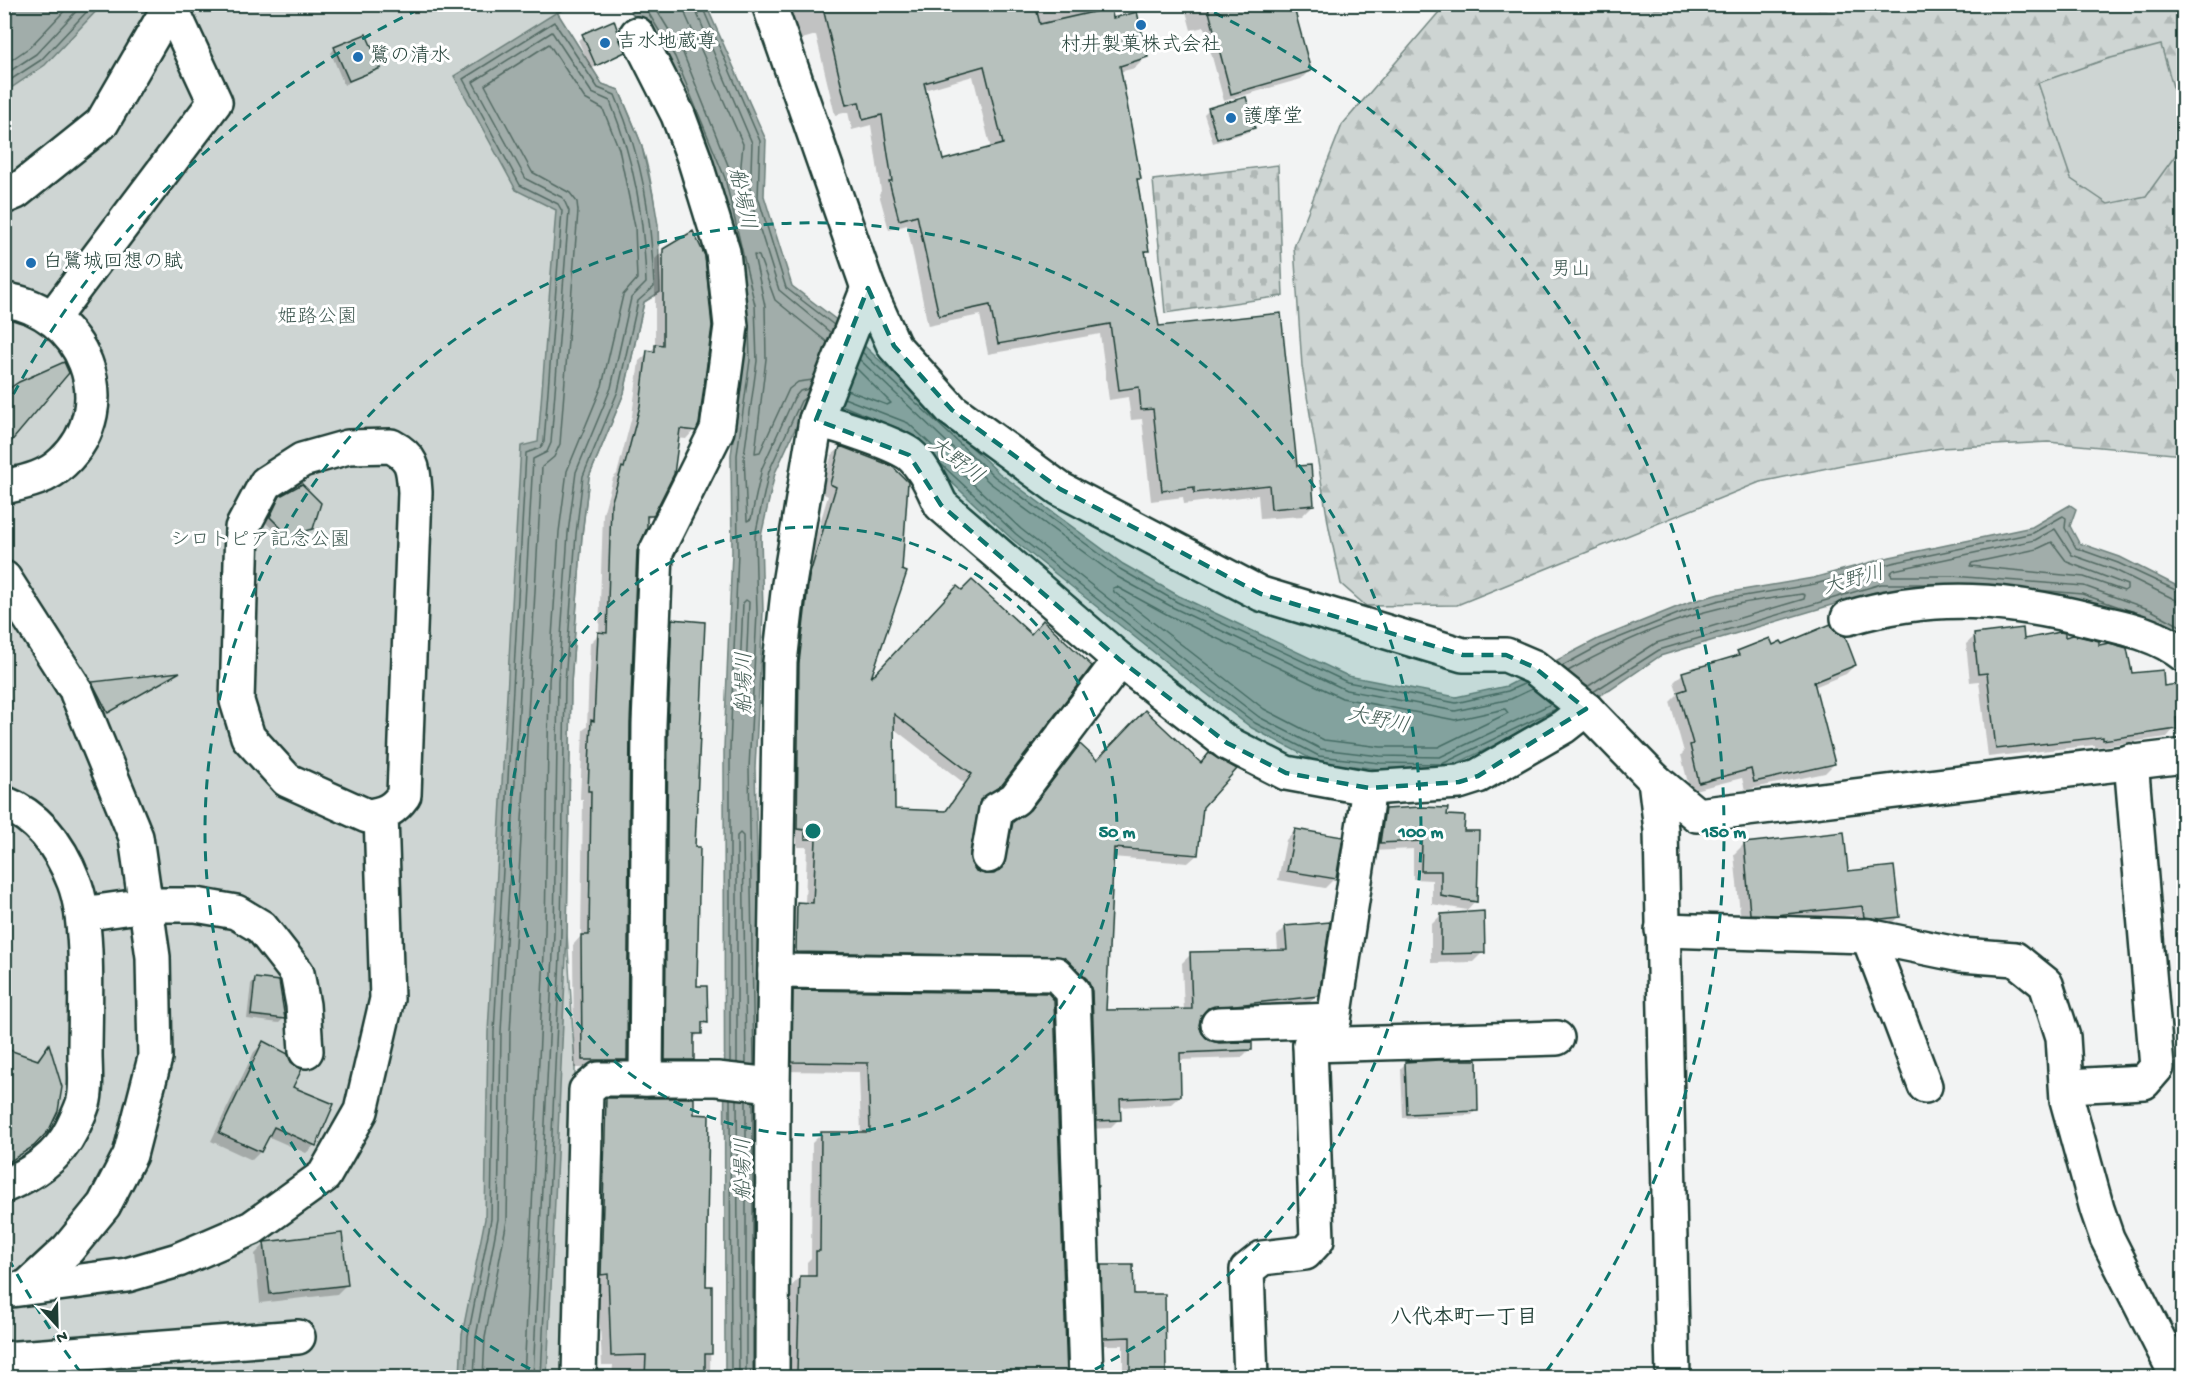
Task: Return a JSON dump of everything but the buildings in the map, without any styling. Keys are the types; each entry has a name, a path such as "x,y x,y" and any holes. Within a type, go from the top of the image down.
{"street":[{"path":"769,4 868,288 894,346 952,410 1060,489 1261,594 1463,655 1506,655 1534,668 1586,709 1655,780 1696,815 2184,756"},
{"path":"4,197 16,192 102,123 171,6"},
{"path":"53,317 215,102 171,6"},
{"path":"636,34 678,115 694,158 723,252 730,326 717,430 656,552 649,724 646,1079"},
{"path":"772,1377 773,1085 780,662 789,584 816,420 868,288"},
{"path":"4,300 29,305 53,317 79,344 92,380 91,411 83,435 64,462 43,477 4,487"},
{"path":"816,420 841,425 909,455 928,479 941,506 1120,660 1227,743 1286,773 1369,788 1459,782 1478,776 1563,727 1586,709"},
{"path":"391,446 406,454 413,470 414,481 404,795 394,809 381,815 368,816 287,780 248,737 237,701 242,528 266,483 302,460 348,447 391,446"},
{"path":"4,578 75,689 136,837 153,957 155,1058 130,1155 104,1205 68,1249 16,1289"},
{"path":"1848,618 1924,602 1975,600 2012,604 2128,627 2184,655"},
{"path":"988,856 996,810 1015,799 1120,660"},
{"path":"2067,1086 2144,1083 2157,1067 2131,761"},
{"path":"1655,780 1662,830 1662,930 1673,1377"},
{"path":"1251,1377 1247,1270 1262,1258 1305,1253 1317,1240 1310,1045 1334,1020 1369,788"},
{"path":"4,803 17,808 43,828 62,854 75,885 82,914 85,1011 84,1100 71,1131 46,1164 4,1186"},
{"path":"16,1289 127,1275 178,1260 252,1228 324,1176 361,1111 387,999 381,815"},
{"path":"82,914 146,905 196,905 236,912 261,927 297,973 303,1005 306,1052"},
{"path":"1662,930 1868,936 1961,955 2014,959 2046,984 2062,1038 2067,1100 2107,1238 2178,1377"},
{"path":"1868,936 1925,1086"},
{"path":"775,970 1056,974 1073,992 1086,1377"},
{"path":"1218,1024 1334,1020"},
{"path":"1310,1045 1557,1038"},
{"path":"579,1377 586,1090 599,1079 717,1079 773,1085"},
{"path":"4,1359 298,1337"}],"highlighted area":[{"path":"868,288 894,346 952,410 1060,489 1261,594 1463,655 1506,655 1534,667 1586,709 1478,776 1459,782 1369,788 1286,773 1227,743 1120,660 941,505 909,455 816,420"}],"green space":[{"name":"姫路公園","path":"5,5 571,5 557,13 602,84 619,90 633,122 650,178 657,235 660,292 644,302 624,393 589,477 582,535 571,683 567,933 575,1067 572,1377 5,1378"},
{"name":"男山","path":"1445,5 2183,5 2183,455 2048,442 1941,448 1842,465 1760,482 1457,605 1366,606 1341,584 1329,528 1302,366 1294,247 1342,125"},
{"path":"2161,45 2177,101 2177,153 2146,196 2108,204 2071,179 2038,83 2107,59"},
{"path":"1278,165 1283,296 1165,313 1153,180"}],"water":[{"path":"5,4 102,5 45,65 5,92"},
{"path":"627,5 706,5 766,140 764,196 792,286 838,321 999,473 1123,564 1179,596 1348,676 1456,697 1507,686 1598,639 1687,603 1719,594 1813,578 1890,557 2032,527 2070,505 2076,509 2070,526 2079,543 2120,557 2183,589 2183,643 2146,622 2081,600 1952,589 1882,590 1660,656 1610,690 1443,770 1379,769 1317,762 1252,728 1191,682 1012,539 900,434 807,403 775,473 761,536 763,612 755,768 759,932 759,1377 725,1377 724,748 732,552 731,455 744,359 742,308 662,62"},
{"path":"557,12 602,84 619,90 641,143 658,225 660,292 644,302 624,393 589,477 582,535 571,683 567,933 547,1377 460,1377 462,1335 485,1219 488,1032 521,446 538,442 556,210 516,190 454,76"}],"place":[{"name":"村井製菓株式会社","path":"1141,25"},
{"name":"吉水地蔵尊","path":"605,43"},
{"name":"鷺の清水","path":"358,57"},
{"name":"護摩堂","path":"1231,118"},
{"name":"白鷺城回想の賦","path":"31,263"}],"district":[{"name":"八代本町一丁目","path":"1464,1319"}],"water label":[{"name":"船場川","path":"740,199"},
{"name":"大野川","path":"955,462"},
{"name":"大野川","path":"1854,582"},
{"name":"船場川","path":"746,683"},
{"name":"大野川","path":"1378,722"},
{"name":"船場川","path":"745,1169"}],"park label":[{"name":"シロトピア記念公園","path":"260,541"}]}
